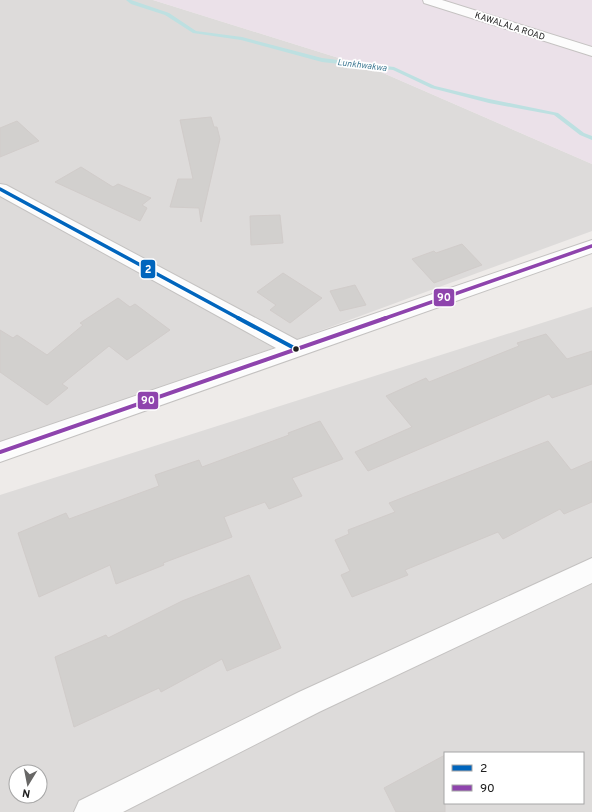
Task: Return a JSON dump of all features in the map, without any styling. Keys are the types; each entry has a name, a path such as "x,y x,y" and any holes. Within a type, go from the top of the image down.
{"street":[{"name":"KAWALALA ROAD","path":"429,0 592,52"},
{"path":"0,189 296,349"},
{"path":"0,452 592,246"},
{"path":"90,812 310,702 592,570"}],"shaded area":[{"path":"0,0 153,0 374,69 592,164 592,231 0,448"},
{"path":"153,0 592,0 592,164 374,69"},
{"path":"592,307 592,812 0,812 0,495"}],"building":[{"path":"211,117 214,127 217,127 220,139 201,222 199,208 170,207 178,179 193,179 180,120"},
{"path":"17,121 39,141 0,157 0,128"},
{"path":"81,167 113,187 118,184 151,198 142,205 147,208 140,221 55,182"},
{"path":"280,215 283,243 251,245 250,216"},
{"path":"462,244 482,265 434,283 412,259 434,251 436,253"},
{"path":"283,273 322,298 290,323 270,310 276,305 257,292"},
{"path":"355,285 366,305 340,311 330,291"},
{"path":"118,298 130,307 135,304 170,330 127,360 109,346 62,384 68,388 47,405 0,372 0,330 13,338 17,335 47,355 83,325 80,323"},
{"path":"546,334 567,359 592,351 592,384 552,398 549,394 368,471 355,452 412,427 386,396 426,378 429,382 519,346 517,343"},
{"path":"320,421 343,459 292,478 302,496 269,509 265,502 224,517 232,537 163,563 164,565 116,584 110,565 39,597 18,533 66,513 69,519 159,486 155,475 199,460 202,467 289,435 288,433"},
{"path":"548,441 571,470 592,461 592,502 564,514 560,509 503,539 498,532 405,570 408,575 352,597 341,575 350,571 335,540 349,534 348,530 395,512 389,503"},
{"path":"249,575 281,648 227,671 222,659 161,692 159,688 74,727 55,657 106,635 108,638 182,601"},
{"path":"444,756 445,812 396,812 384,788"}],"waterway":[{"name":"Lunkhwakwa","path":"128,0 167,14 195,32 242,39 322,60 394,69 433,87 489,101 556,114 582,134 592,138"}],"transit line":[{"name":"2","path":"0,189 296,349"},
{"name":"90","path":"0,452 592,246"}]}
